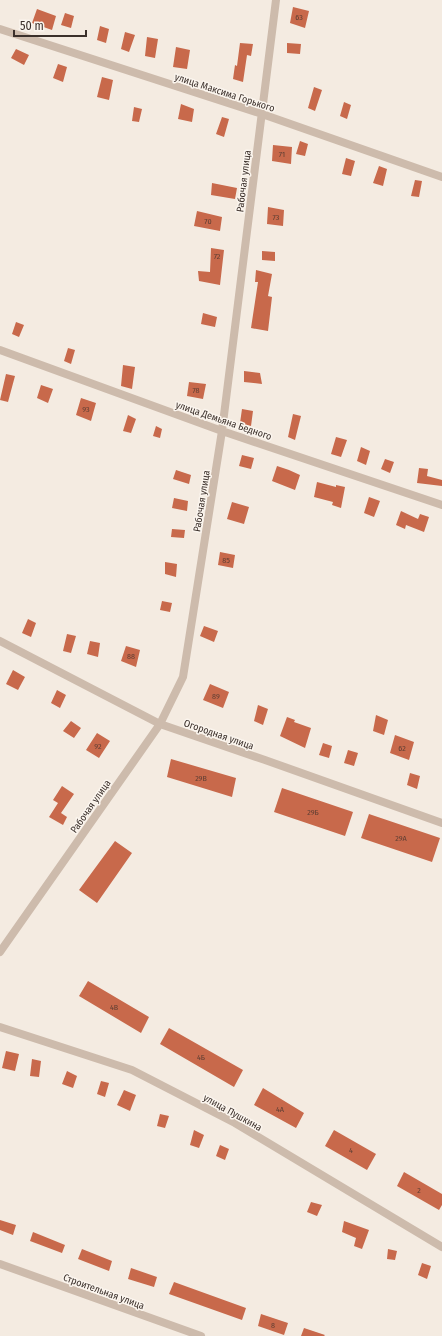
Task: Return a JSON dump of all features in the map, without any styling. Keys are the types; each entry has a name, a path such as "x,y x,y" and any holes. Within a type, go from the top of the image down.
{"street":[{"name":"Рабочая улица","path":"0,952 160,724 183,677 222,431 276,0"},
{"name":"улица Максима Горького","path":"0,29 262,114 442,177"},
{"name":"улица Демьяна Бедного","path":"0,350 222,431 442,505"},
{"name":"Огородная улица","path":"0,641 160,724 442,823"},
{"name":"улица Пушкина","path":"0,1027 132,1070 235,1123 442,1247"},
{"name":"Строительная улица","path":"0,1264 201,1336"}],"building":[{"path":"293,7 309,11 305,28 290,23"},
{"path":"37,9 56,16 52,30 32,23"},
{"path":"65,13 74,16 71,28 61,25"},
{"path":"100,26 109,29 106,43 97,40"},
{"path":"125,32 135,35 129,52 121,49"},
{"path":"147,37 158,39 155,58 145,56"},
{"path":"240,43 253,44 251,56 247,55 243,82 233,79 235,65 237,66"},
{"path":"287,43 301,44 300,54 287,53"},
{"path":"176,47 190,50 187,69 173,67"},
{"path":"16,49 29,55 24,65 11,58"},
{"path":"58,64 67,67 63,82 53,78"},
{"path":"102,77 113,80 109,100 97,97"},
{"path":"314,87 322,90 315,111 308,108"},
{"path":"344,102 351,105 347,119 340,116"},
{"path":"181,104 194,109 192,122 178,119"},
{"path":"134,107 142,109 139,122 132,121"},
{"path":"222,117 229,119 224,137 216,134"},
{"path":"300,141 308,144 305,156 296,154"},
{"path":"273,145 292,147 291,164 272,161"},
{"path":"346,158 355,161 351,176 342,174"},
{"path":"379,166 387,169 383,186 373,183"},
{"path":"415,180 422,181 419,197 411,196"},
{"path":"212,183 237,188 235,199 211,195"},
{"path":"268,207 284,210 283,226 267,224"},
{"path":"197,211 222,217 220,231 194,226"},
{"path":"211,248 224,250 220,285 199,281 198,271 210,272"},
{"path":"262,251 275,252 275,261 262,260"},
{"path":"256,270 272,274 268,296 272,297 268,331 251,328 258,282 255,282"},
{"path":"203,313 217,317 215,327 201,324"},
{"path":"16,322 24,325 19,337 12,334"},
{"path":"68,348 75,350 71,364 64,361"},
{"path":"123,365 135,367 132,389 121,386"},
{"path":"244,371 260,373 262,384 244,382"},
{"path":"6,374 15,376 8,402 0,400"},
{"path":"189,382 206,384 203,399 187,396"},
{"path":"41,385 53,389 48,403 37,398"},
{"path":"81,398 96,403 91,421 76,415"},
{"path":"242,409 253,411 251,426 240,423"},
{"path":"293,414 301,416 295,440 288,437"},
{"path":"128,415 136,419 131,433 123,431"},
{"path":"156,426 162,429 160,438 153,436"},
{"path":"336,437 347,440 341,457 331,454"},
{"path":"361,447 370,451 366,465 357,461"},
{"path":"242,455 254,458 251,469 239,466"},
{"path":"385,459 394,462 390,473 381,469"},
{"path":"277,466 300,475 295,490 272,481"},
{"path":"419,468 428,469 427,476 442,480 442,486 417,483"},
{"path":"176,470 191,475 189,484 173,479"},
{"path":"317,482 336,487 336,485 345,487 341,508 332,505 333,502 314,497"},
{"path":"369,497 380,501 374,517 364,513"},
{"path":"174,498 188,501 187,511 172,508"},
{"path":"232,502 249,507 244,524 227,519"},
{"path":"401,511 418,519 420,514 429,517 424,532 406,525 405,529 396,525"},
{"path":"172,529 185,530 184,538 171,537"},
{"path":"220,552 235,555 233,568 218,565"},
{"path":"165,562 177,564 176,577 165,574"},
{"path":"162,601 172,603 170,612 160,610"},
{"path":"28,619 36,623 31,637 22,633"},
{"path":"204,626 218,631 214,642 200,636"},
{"path":"67,634 76,636 71,653 63,651"},
{"path":"90,641 100,643 98,657 87,654"},
{"path":"126,646 140,650 136,667 121,661"},
{"path":"13,670 25,677 18,690 6,684"},
{"path":"210,684 229,692 223,708 203,700"},
{"path":"57,690 66,695 60,708 51,703"},
{"path":"258,705 268,709 263,725 254,721"},
{"path":"376,715 388,720 384,735 373,731"},
{"path":"287,717 295,720 294,722 311,728 305,748 280,736"},
{"path":"71,721 81,728 74,738 63,731"},
{"path":"97,733 110,741 99,758 86,750"},
{"path":"395,735 414,742 409,760 390,753"},
{"path":"323,743 332,746 329,758 319,755"},
{"path":"348,750 358,753 354,766 344,763"},
{"path":"171,759 236,778 232,797 167,777"},
{"path":"410,773 420,776 417,789 407,785"},
{"path":"62,786 74,794 61,813 67,817 63,825 49,817 58,803 53,800"},
{"path":"282,788 353,812 345,836 274,812"},
{"path":"369,814 440,838 432,862 361,838"},
{"path":"115,841 132,853 97,903 79,890"},
{"path":"88,981 149,1017 141,1033 79,996"},
{"path":"169,1028 243,1070 234,1087 160,1044"},
{"path":"6,1051 19,1054 15,1071 2,1068"},
{"path":"32,1059 41,1061 39,1077 30,1076"},
{"path":"67,1071 77,1076 73,1088 62,1084"},
{"path":"101,1081 109,1083 105,1097 97,1094"},
{"path":"263,1088 304,1113 296,1128 254,1105"},
{"path":"124,1090 136,1095 130,1111 117,1105"},
{"path":"160,1114 169,1116 165,1128 157,1126"},
{"path":"194,1130 204,1135 199,1148 190,1145"},
{"path":"334,1130 376,1154 367,1170 325,1146"},
{"path":"220,1145 229,1149 225,1160 216,1156"},
{"path":"404,1172 442,1194 442,1205 439,1210 397,1186"},
{"path":"311,1202 322,1205 317,1216 307,1212"},
{"path":"0,1220 16,1225 13,1235 0,1230"},
{"path":"344,1221 369,1230 362,1249 354,1246 356,1238 342,1232"},
{"path":"33,1232 65,1245 62,1253 30,1241"},
{"path":"82,1249 112,1261 109,1271 78,1259"},
{"path":"388,1249 397,1251 395,1260 387,1259"},
{"path":"422,1263 431,1266 427,1279 418,1275"},
{"path":"131,1268 157,1277 154,1287 128,1279"},
{"path":"174,1282 246,1308 242,1320 169,1294"},
{"path":"261,1314 288,1323 284,1335 258,1326"},
{"path":"304,1328 325,1335 301,1336"}]}
